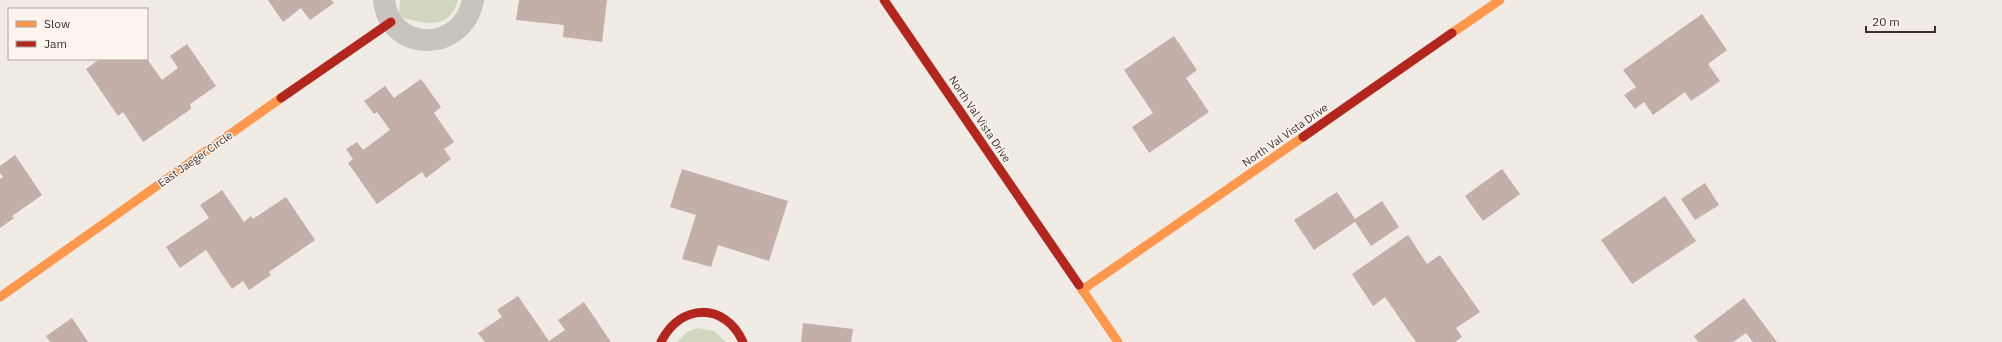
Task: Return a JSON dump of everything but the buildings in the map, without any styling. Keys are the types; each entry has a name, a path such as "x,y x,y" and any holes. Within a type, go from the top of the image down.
{"street":[{"path":"384,0 385,8 392,22 402,32 414,38 428,41 442,38 454,32 465,22 471,10 473,0"},
{"name":"North Val Vista Drive","path":"884,0 1118,342"},
{"name":"North Val Vista Drive","path":"1082,290 1500,0"},
{"name":"East Jaeger Circle","path":"0,297 330,63 392,22"},
{"path":"661,342 669,327 680,318 694,313 709,312 723,317 734,326 743,342"}],"green space":[{"path":"400,0 458,0 454,10 449,16 443,20 429,23 403,18 399,14"},
{"path":"698,328 714,331 726,342 677,342 687,332"}],"traffic: slow":[{"path":"1452,33 1500,0"},
{"path":"0,297 281,98"},
{"path":"1082,290 1303,137"},
{"path":"1079,285 1118,342"}],"traffic: jam":[{"path":"884,0 1079,285"},
{"path":"281,98 391,22"},
{"path":"1303,137 1452,33"},
{"path":"661,342 669,329 679,320 691,314 702,312 714,314 725,320 735,329 743,342"}]}
